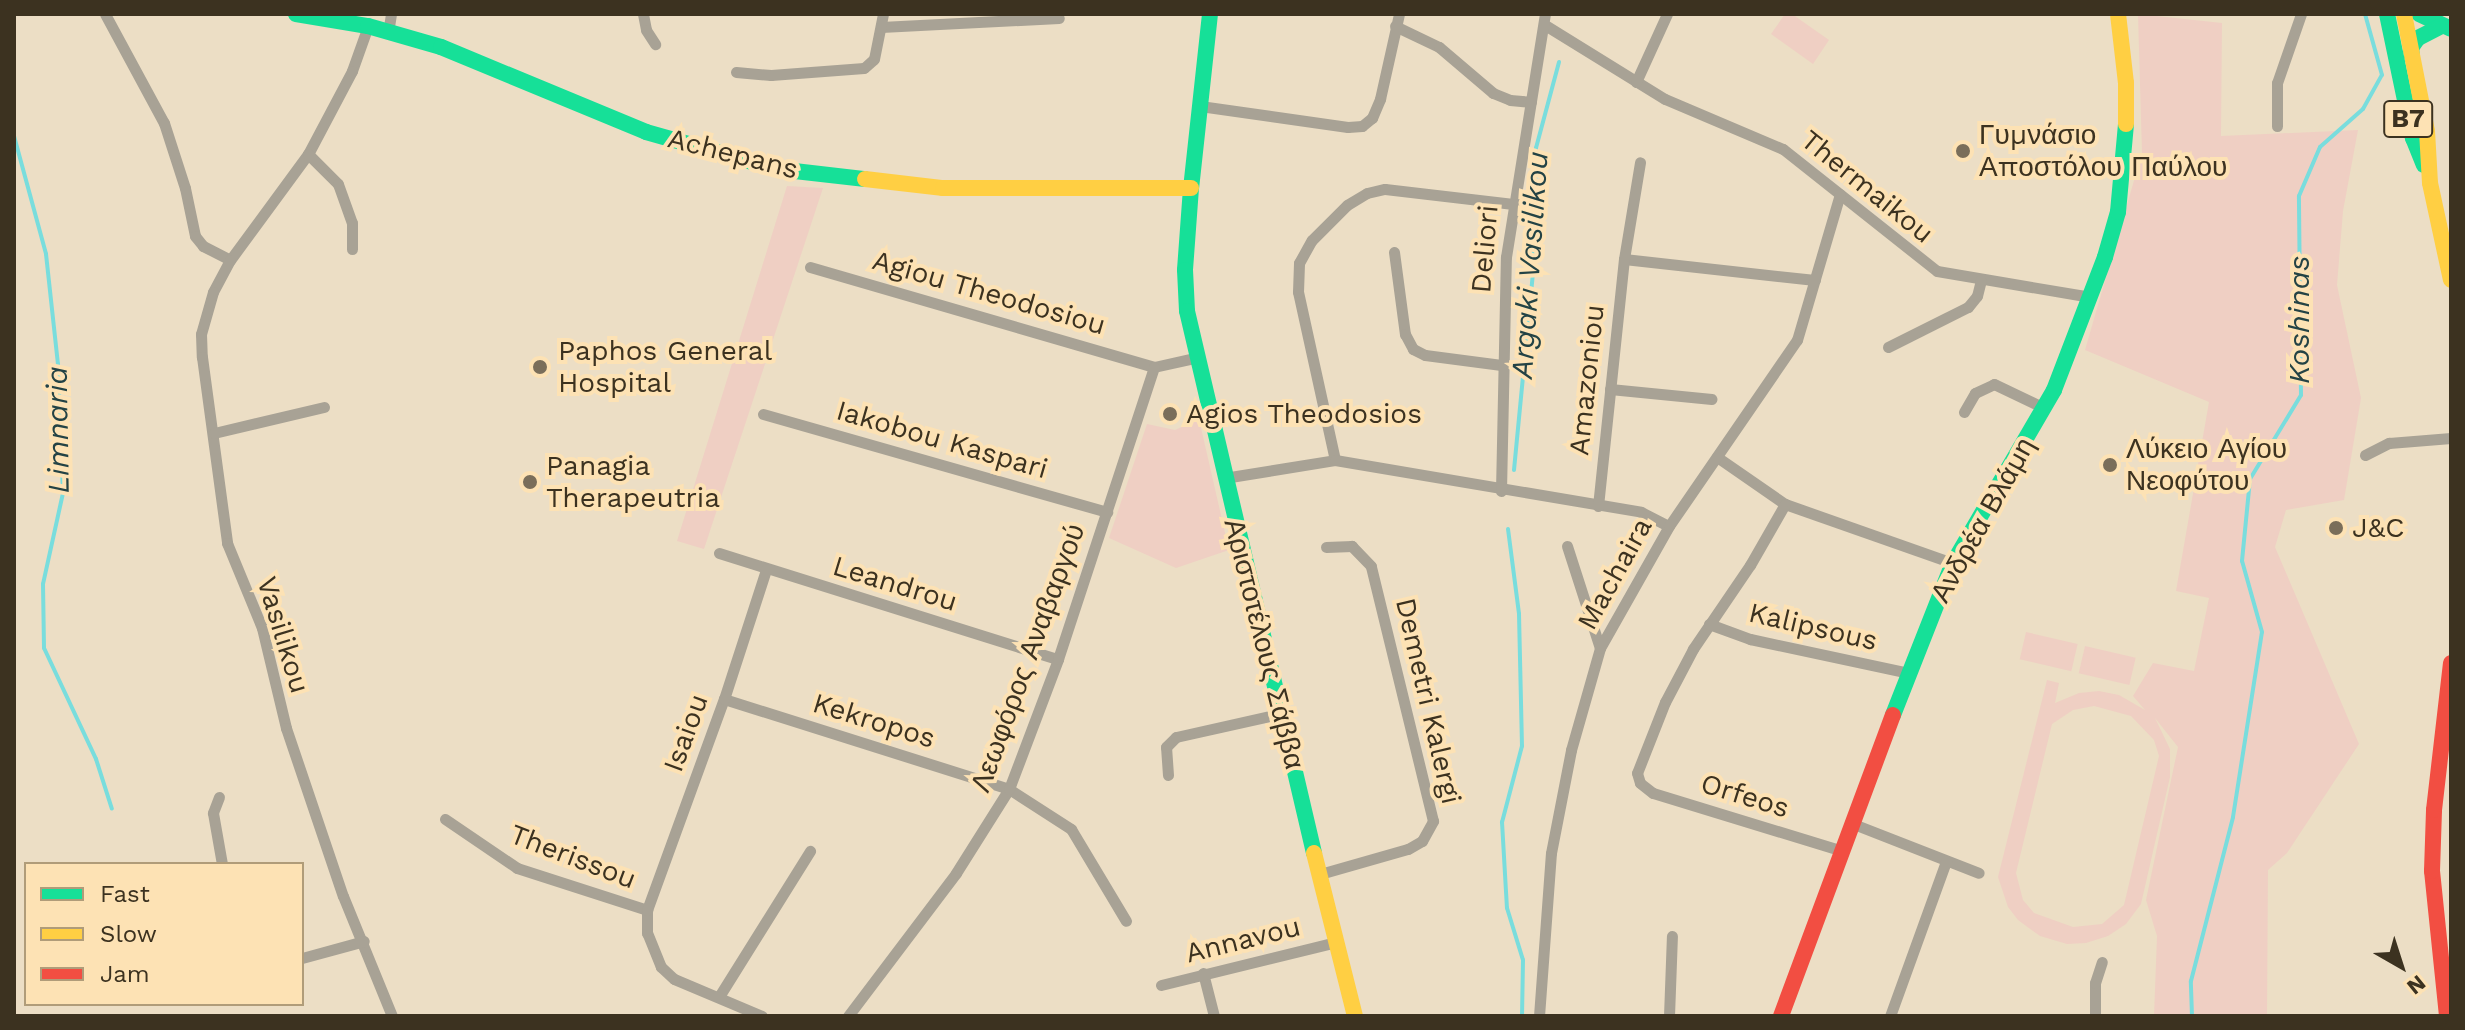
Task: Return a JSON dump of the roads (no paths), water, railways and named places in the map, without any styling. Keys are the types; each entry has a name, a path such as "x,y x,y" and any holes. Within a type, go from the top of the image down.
{"street":[{"path":"105,14 164,123 182,177 195,236 203,246 230,260"},
{"name":"Achepans","path":"296,14 368,26 441,47 646,132 777,169 943,188 1191,188"},
{"path":"388,33 391,14"},
{"path":"643,14 646,30 655,44"},
{"path":"736,72 771,75 864,68 874,59 883,14"},
{"name":"Αριστοτέλους Σάββα","path":"1210,14 1191,188 1185,270 1187,311 1195,358 1279,714 1355,1016"},
{"path":"1636,82 1667,14"},
{"name":"Ανδρέα Βλάμη","path":"1781,1016 1840,850 1953,563 2044,408 2091,297 2118,212 2126,149 2126,83 2118,14"},
{"path":"2277,126 2277,83 2301,14"},
{"name":"B7","path":"2387,14 2413,138 2430,183 2451,280"},
{"name":"B7","path":"2404,14 2427,131 2430,183"},
{"path":"2419,14 2445,28"},
{"path":"881,27 1059,18"},
{"name":"Thermaikou","path":"1545,19 1665,99 1783,149 1925,264 1949,275 2091,297"},
{"name":"Deliori","path":"1501,491 1501,365 1506,257 1545,19"},
{"path":"1200,106 1348,127 1362,126 1372,118 1380,99 1397,20 1439,47 1493,93 1510,100 1531,102"},
{"name":"Vasilikou","path":"368,26 352,71 308,154 230,260 213,292 201,334 204,387 214,433 227,543 262,628 286,728 343,896 364,941 392,1016"},
{"path":"2412,58 2413,44 2425,33 2445,28"},
{"path":"308,154 338,184 352,223 352,249"},
{"name":"Amazoniou","path":"1598,506 1624,259 1640,162"},
{"path":"1335,460 1298,292 1299,263 1312,240 1327,221 1367,193 1404,190 1513,204"},
{"name":"Machaira","path":"1539,1016 1551,853 1571,750 1600,648 1669,526 1797,340 1840,194"},
{"path":"1394,252 1405,334 1413,349 1425,355 1501,365"},
{"path":"1624,259 1815,280"},
{"name":"Agiou Theodosiou","path":"810,267 1154,367"},
{"path":"1888,347 1968,307 1977,296 1981,280"},
{"path":"1154,367 1195,358"},
{"name":"Λεωφόρος Αναβαργού","path":"848,1016 956,873 1009,789 1058,659 1154,367"},
{"path":"1964,412 1975,393 1994,384 2044,408"},
{"path":"1610,389 1712,399"},
{"path":"214,433 324,407"},
{"name":"Iakobou Kaspari","path":"763,414 1107,512"},
{"path":"2365,455 2389,443 2451,438"},
{"path":"1717,457 1785,504 1953,563"},
{"path":"1224,478 1335,460 1501,491 1641,512 1669,526"},
{"path":"1709,624 1745,573 1785,504"},
{"name":"Demetri Kalergi","path":"1320,874 1408,849 1422,841 1433,821 1371,566 1352,546 1326,547"},
{"path":"1567,546 1600,648"},
{"name":"Leandrou","path":"719,553 1058,659"},
{"name":"Isaiou","path":"647,910 724,699 766,570"},
{"name":"Kalipsous","path":"1709,624 1750,639 1908,673"},
{"name":"Orfeos","path":"1709,624 1665,702 1638,764 1640,783 1653,793 1840,850"},
{"path":"2447,1016 2437,944 2432,871 2435,794 2451,663"},
{"name":"Kekropos","path":"724,699 1009,789 1071,829 1126,921"},
{"path":"1168,775 1166,747 1176,737 1279,714"},
{"path":"219,797 213,813 222,862"},
{"name":"Therissou","path":"445,819 517,868 647,910"},
{"path":"1851,823 1979,873"},
{"path":"720,995 810,851"},
{"path":"1890,1016 1946,861"},
{"path":"647,910 647,933 661,967 685,984 720,995 762,1016"},
{"path":"1669,1016 1672,936"},
{"path":"304,957 364,941"},
{"name":"Annavou","path":"1161,985 1336,942"},
{"path":"2095,1016 2095,983 2102,962"},
{"path":"1203,973 1214,1016"}],"waterway":[{"name":"Koshinas","path":"2192,1016 2191,981 2233,817 2262,632 2242,561 2250,479 2301,395 2299,196 2320,147 2363,109 2382,75 2365,14"},
{"name":"Argaki Vasilikou","path":"1514,470 1533,272 1536,148 1559,62"},
{"name":"Limnaria","path":"14,136 46,254 58,364 63,493 43,584 44,648 96,759 112,809"},
{"name":"Argaki Vasilikou","path":"1508,529 1519,614 1522,746 1502,822 1507,908 1523,960 1522,1016"}],"place":[{"name":"Γυμνάσιο Αποστόλου Παύλου","path":"1963,151"},
{"name":"Paphos General Hospital","path":"540,367"},
{"name":"Agios Theodosios","path":"1170,414"},
{"name":"Λύκειο Αγίου Νεοφύτου","path":"2110,465"},
{"name":"Panagia Therapeutria","path":"530,482"},
{"name":"J&C","path":"2336,528"}]}
